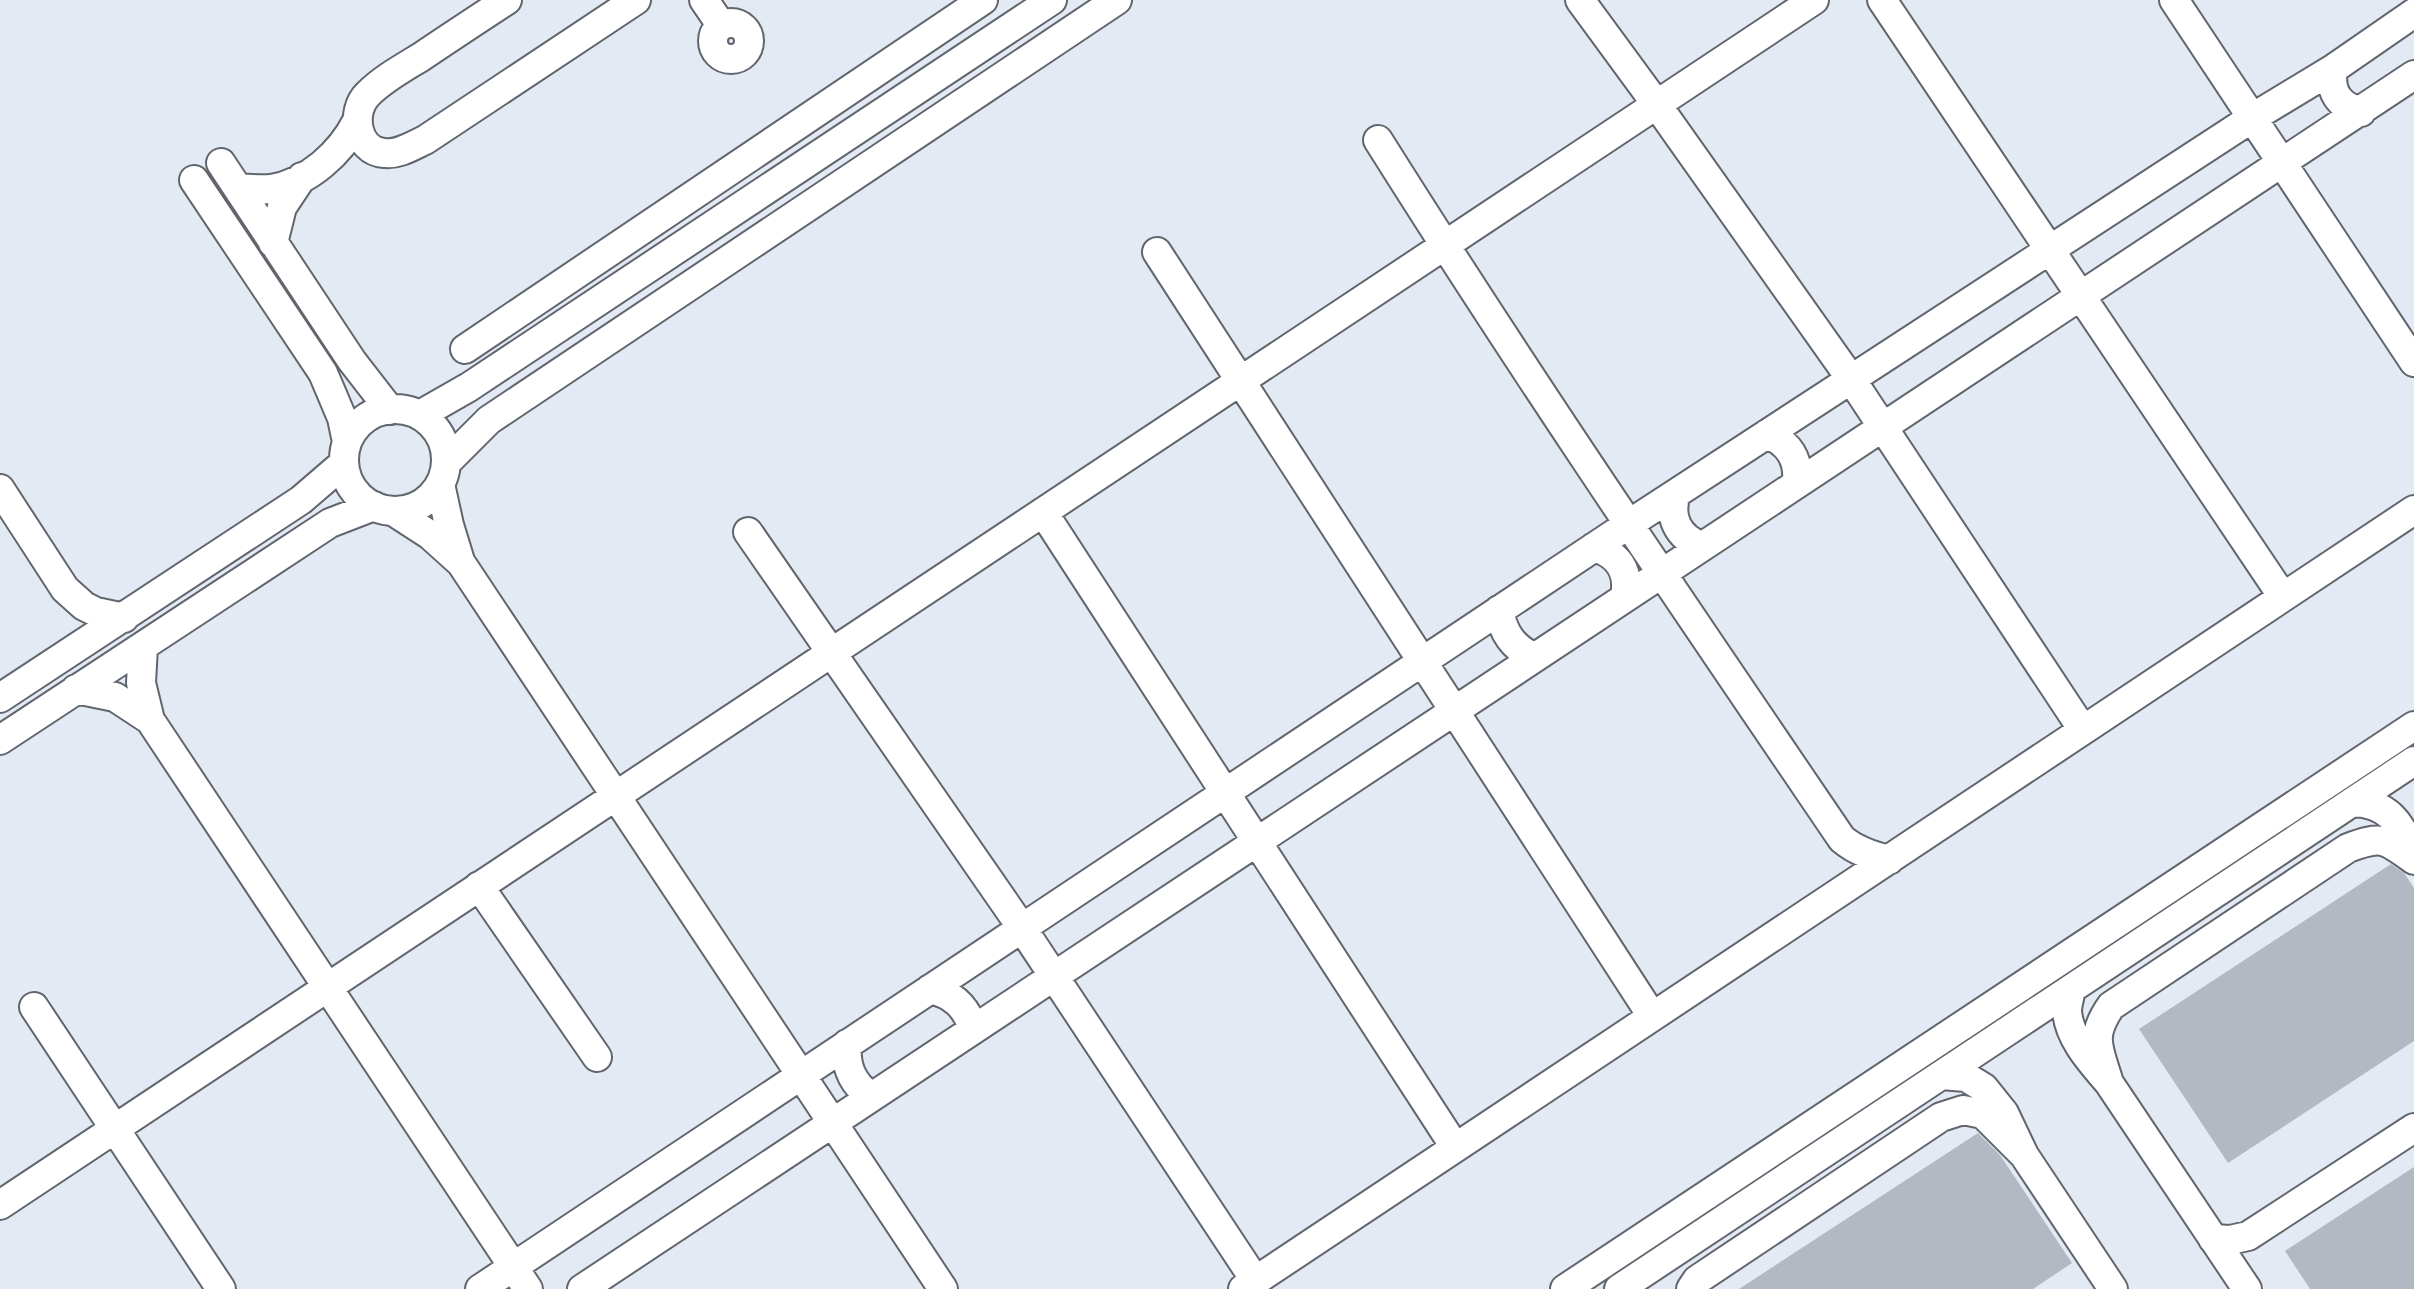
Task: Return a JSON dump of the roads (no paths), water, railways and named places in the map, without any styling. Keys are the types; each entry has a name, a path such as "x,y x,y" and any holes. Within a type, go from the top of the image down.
{"street":[{"path":"382,154 364,141 357,121 362,100 375,88 507,0"},
{"path":"238,188 272,189 354,154 398,152 425,140 636,0"},
{"path":"704,0 721,25"},
{"path":"465,349 983,0"},
{"path":"420,415 469,387 1052,0"},
{"path":"0,740 330,523 384,508 412,508 428,498 443,473 489,420 1117,0"},
{"path":"1580,0 1851,379 2083,730"},
{"path":"0,1205 1814,0"},
{"path":"1882,0 2283,597"},
{"path":"2174,0 2414,362"},
{"path":"480,1289 521,1278 847,1044 1767,433 2252,118 2333,69 2414,13"},
{"path":"2333,69 2333,92 2340,102 2361,112"},
{"path":"582,1289 2414,75"},
{"path":"272,243 282,207 314,169 344,143 357,121"},
{"path":"790,130 810,161"},
{"path":"1378,140 1444,245 1629,524 1842,839 1848,863 1848,888"},
{"path":"221,163 352,361 390,410"},
{"path":"194,180 323,373 342,418 348,481 359,496 430,535 461,564 943,1289"},
{"path":"1157,252 1652,1016"},
{"path":"0,698 300,500 345,453 359,423 377,412 399,409 420,415 435,427 444,444 443,473 449,525 461,564"},
{"path":"1767,433 1785,443 1791,451 1798,471 1797,482"},
{"path":"0,489 65,589 84,606 96,612 124,618"},
{"path":"1676,494 1673,503 1675,522 1685,537 1701,546"},
{"path":"748,532 1022,928 1249,1285 2414,510"},
{"path":"1043,512 1455,1147"},
{"path":"1594,547 1604,550 1620,563 1627,581 1625,596"},
{"path":"65,589 71,625 71,651"},
{"path":"1499,610 1506,634 1522,652 1533,657"},
{"path":"143,646 141,683 150,720 521,1278"},
{"path":"76,689 115,697 150,720"},
{"path":"1565,1289 2414,726"},
{"path":"1619,1289 1654,1278 1941,1076 2414,761"},
{"path":"2352,802 2378,807 2392,816 2403,830 2414,854"},
{"path":"1842,839 1863,852 1889,860"},
{"path":"2109,1083 2096,1041 2099,1023 2111,1006 2348,848 2371,839 2388,842 2414,860"},
{"path":"478,886 597,1056"},
{"path":"930,989 959,1003 973,1028"},
{"path":"2071,989 2067,1012 2073,1032 2087,1057 2109,1083 2247,1289"},
{"path":"34,1007 221,1289"},
{"path":"847,1044 848,1067 852,1077 870,1096"},
{"path":"1941,1076 1966,1077 1984,1088 2004,1113 2024,1156 2113,1289"},
{"path":"1690,1289 1697,1280 1941,1117 1963,1110 1983,1114 2024,1156"},
{"path":"2213,1239 2230,1240 2248,1236 2414,1128"}]}
